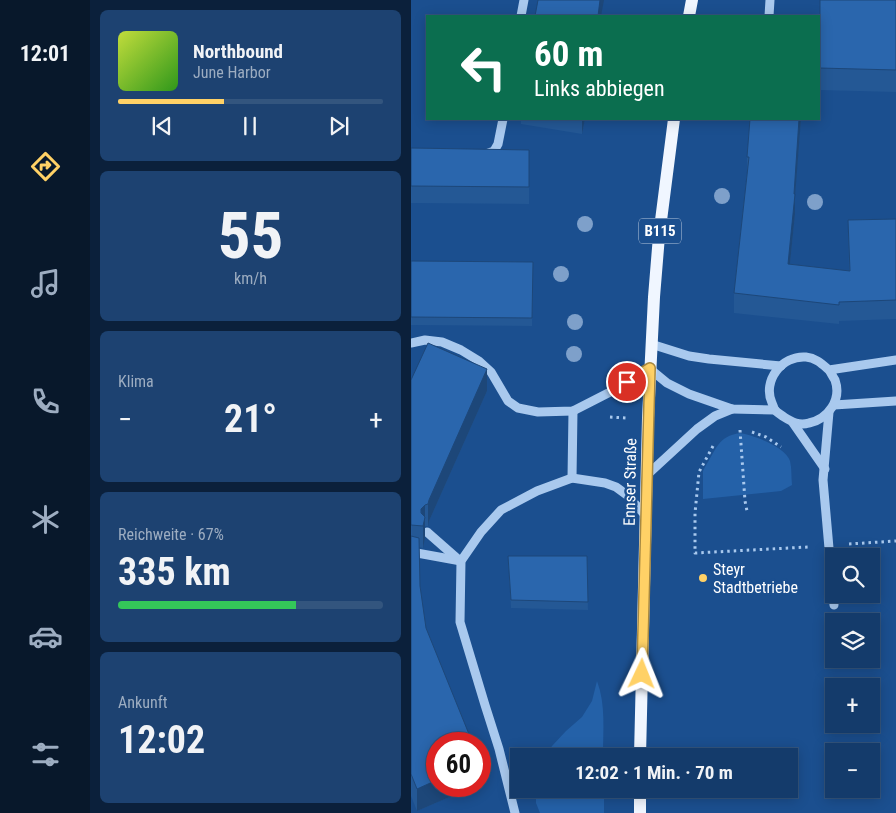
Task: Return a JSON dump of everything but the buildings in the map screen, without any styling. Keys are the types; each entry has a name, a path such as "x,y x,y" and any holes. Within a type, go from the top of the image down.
{"main road":[{"path":"689,15 692,0"},
{"name":"Ennser Straße","path":"640,748 651,344 659,236 674,120"},
{"path":"640,798 641,813"}],"lane":[{"path":"521,15 524,0"},
{"path":"769,15 770,0"},
{"path":"477,154 487,154 494,151 498,144 503,120"},
{"path":"411,343 425,340 442,342 461,350 479,361 491,372 508,401 518,408 538,412 573,411 616,389 650,368 667,383 689,394 732,409 775,410"},
{"path":"651,344 689,356 781,366"},
{"path":"825,469 793,423 775,410 770,398 769,386 773,375 781,366 793,359 806,357 819,361 829,370 835,381 837,393 831,408 825,469 823,480 834,605"},
{"path":"829,370 896,360"},
{"path":"793,423 806,424 819,420 831,408 896,400"},
{"path":"647,475 697,429 715,416 732,409"},
{"path":"572,478 573,411"},
{"path":"515,813 499,749 460,622 461,561 481,532 501,510 537,491 572,478 605,483 616,487 627,494 646,516"},
{"path":"427,532 461,561"},
{"path":"411,552 461,561"}],"path":[{"path":"573,411 611,417 648,418"},
{"path":"697,429 717,439 699,472 695,514 695,553 896,541"},
{"path":"740,429 739,436 747,511"},
{"path":"734,430 740,429 765,437 786,450"}],"shaded area":[{"path":"740,433 753,436 768,443 787,456 791,464 792,485 781,491 703,499 703,471 705,467 722,441 727,437"},
{"path":"597,681 603,709 603,748 551,748 582,717 592,701"},
{"path":"536,798 604,798 604,813 540,813"}],"place":[{"name":"Steyr Stadtbetriebe","path":"703,578"}],"route":[{"path":"627,382 650,368 642,674"}]}
